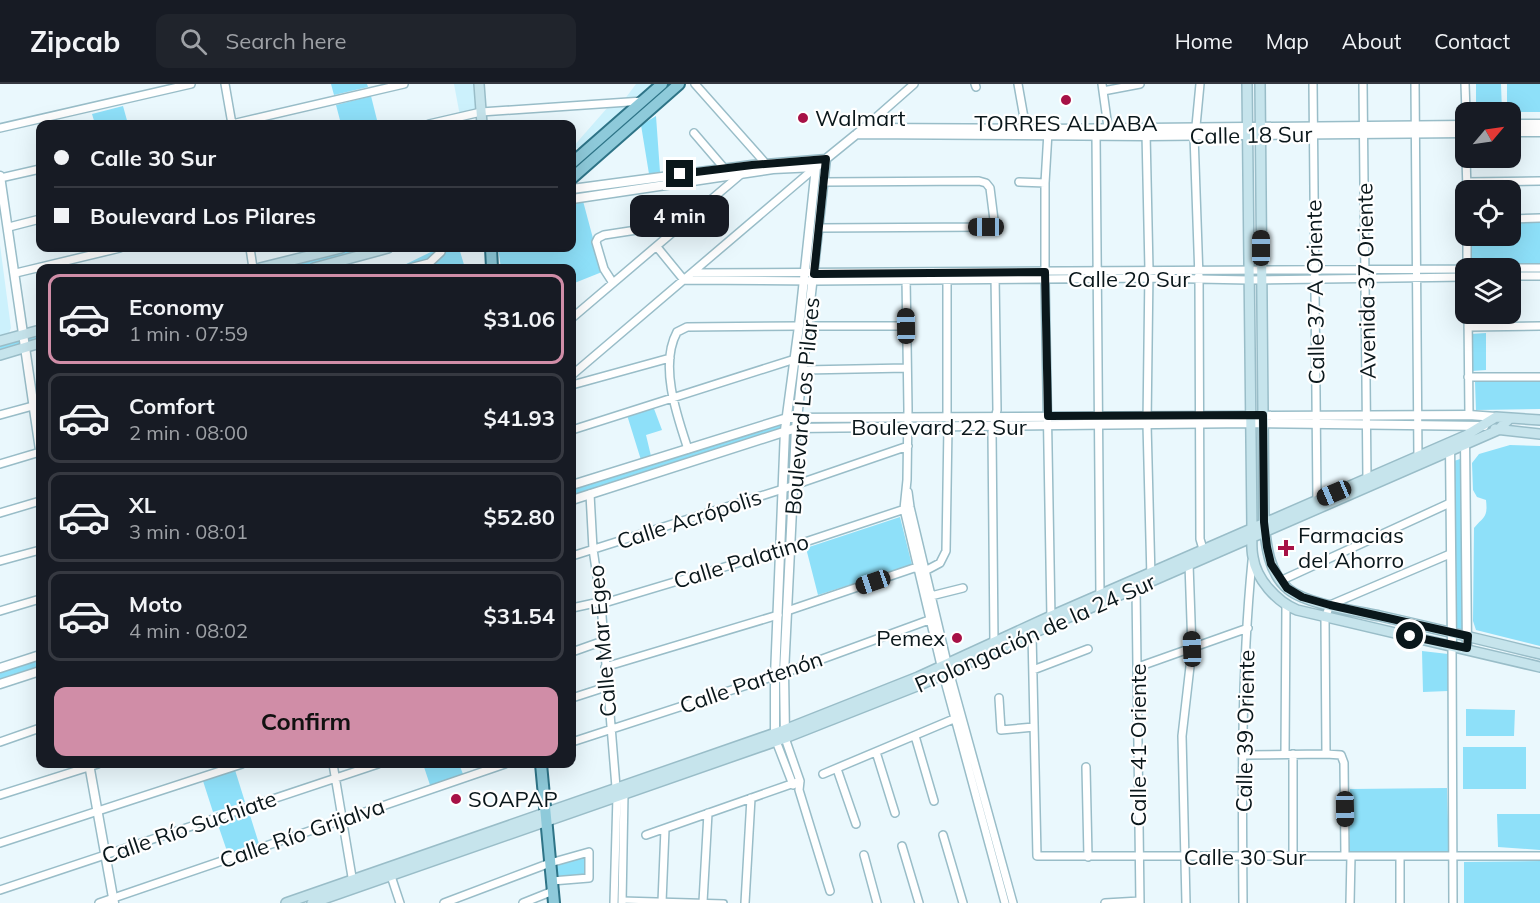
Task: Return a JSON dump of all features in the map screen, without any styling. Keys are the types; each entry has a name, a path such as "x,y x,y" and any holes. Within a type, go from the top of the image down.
{"main road":[{"path":"479,84 482,120"},
{"path":"576,160 662,84"},
{"path":"576,174 679,84"},
{"path":"1247,84 1252,532 1253,559 1264,582 1286,606 1325,618 1540,666"},
{"path":"1260,84 1265,527 1268,555 1280,581 1293,593 1330,605 1540,654"},
{"path":"290,264 326,252"},
{"path":"326,264 354,252"},
{"path":"315,255 316,264"},
{"path":"0,341 36,331"},
{"path":"0,354 36,344"},
{"path":"1496,417 1540,420"},
{"name":"Prolongación de la 24 Sur","path":"1465,440 1496,417"},
{"name":"Prolongación de la 24 Sur","path":"945,669 994,642 1136,588 1150,577 1203,549 1265,527 1465,440 1498,429 1510,418"},
{"name":"Boulevard 22 Sur","path":"1484,426 1540,434"},
{"name":"Prolongación de la 24 Sur","path":"1265,527 1317,500 1367,478 1418,460"},
{"name":"Prolongación de la 24 Sur","path":"547,817 780,736 1032,634 1051,620 1100,595 1189,564 1252,532"},
{"path":"541,768 554,903"},
{"path":"286,903 391,876 547,817"},
{"path":"312,903 354,884 547,817"}],"street":[{"path":"0,128 191,84"},
{"path":"225,84 231,120"},
{"path":"249,120 404,84"},
{"path":"694,84 769,166"},
{"path":"576,369 684,280 914,84"},
{"path":"1018,84 1026,129"},
{"path":"1108,127 1103,87 1140,84"},
{"path":"1200,84 1195,131 1200,539 1203,549"},
{"name":"Calle 37 A Oriente","path":"1313,84 1317,500"},
{"name":"Avenida 37 Oriente","path":"1363,84 1367,478"},
{"path":"1415,84 1418,460"},
{"path":"1465,84 1466,102"},
{"path":"446,120 481,112 643,101"},
{"path":"1521,124 1540,124"},
{"name":"Calle 18 Sur","path":"864,128 1007,133 1026,129 1096,135 1195,131 1416,129 1455,126"},
{"name":"Calle 18 Sur","path":"857,134 1048,132 1108,127 1146,132"},
{"name":"Calle 18 Sur","path":"1416,129 1455,132"},
{"path":"1048,132 1045,183 1045,276 1051,620"},
{"path":"1146,132 1150,577"},
{"path":"1521,132 1540,132"},
{"path":"694,133 724,168"},
{"path":"1096,135 1100,595"},
{"path":"576,153 584,152"},
{"path":"576,198 742,173 769,166 826,159"},
{"name":"Boulevard Los Pilares","path":"809,278 819,228 826,159"},
{"path":"576,188 724,168 816,167"},
{"name":"Boulevard Los Pilares","path":"780,736 779,674 790,547 796,428 804,370 804,326 816,167"},
{"path":"36,170 0,177 24,335 36,395"},
{"path":"576,315 742,173"},
{"path":"819,228 986,227 992,225 994,220 990,188 986,183 980,181 824,182"},
{"path":"1521,182 1540,181"},
{"path":"1019,182 1045,183"},
{"path":"1521,219 1540,218"},
{"path":"9,227 36,220"},
{"path":"613,283 602,263 596,242 598,238 604,235 682,224"},
{"path":"657,247 684,280"},
{"path":"53,264 103,252"},
{"path":"428,264 441,252"},
{"path":"16,273 36,268"},
{"name":"Calle 20 Sur","path":"684,280 1149,274 1261,275 1315,270 1455,268"},
{"name":"Calle 20 Sur","path":"1521,268 1540,268"},
{"name":"Calle 20 Sur","path":"692,273 809,278"},
{"name":"Calle 20 Sur","path":"1261,275 1315,280 1455,277"},
{"path":"994,642 995,276"},
{"name":"Calle 20 Sur","path":"906,277 947,280 995,276"},
{"path":"1521,276 1540,276"},
{"path":"906,277 907,508 929,620 945,669 984,813 1005,903"},
{"path":"925,571 940,563 946,551 947,280"},
{"name":"Boulevard Los Pilares","path":"783,613 781,550 785,430 795,359 804,326"},
{"path":"688,449 672,399 670,358 675,335 680,330 687,327 906,326"},
{"path":"1467,648 1465,440 1469,415 1468,327 1540,326"},
{"path":"576,384 670,358"},
{"path":"576,429 795,359"},
{"path":"804,370 907,368"},
{"path":"1468,377 1540,377"},
{"path":"0,415 36,406"},
{"name":"Boulevard 22 Sur","path":"1419,420 1469,415 1496,417"},
{"name":"Boulevard 22 Sur","path":"576,484 787,418 908,422 1419,420 1484,426"},
{"name":"Boulevard 22 Sur","path":"576,499 785,430 908,422"},
{"name":"Calle Acrópolis","path":"576,555 783,489 908,446"},
{"path":"1450,447 1453,903"},
{"path":"0,464 36,452"},
{"name":"Calle Mar Egeo","path":"590,494 593,549 601,604 606,687 619,792 619,880"},
{"path":"0,513 36,502"},
{"path":"1280,581 1450,503"},
{"path":"907,508 931,596 945,669"},
{"name":"Calle Palatino","path":"576,607 601,604 781,550 907,508"},
{"path":"0,561 36,551"},
{"path":"1326,754 1325,618 1330,605 1450,554"},
{"name":"Calle 39 Oriente","path":"1243,903 1243,755 1253,559"},
{"path":"1186,903 1182,736 1192,649 1189,564"},
{"path":"605,667 783,613 917,567"},
{"path":"931,596 963,588"},
{"name":"Calle 41 Oriente","path":"1136,588 1140,902"},
{"path":"0,611 36,599"},
{"path":"1285,754 1286,606"},
{"name":"Calle Partenón","path":"576,741 779,674 929,620"},
{"path":"1138,667 1248,628"},
{"path":"999,698 1000,730 1034,727 1032,634"},
{"path":"576,651 603,641"},
{"path":"1033,670 1088,649"},
{"path":"0,668 36,656"},
{"path":"0,684 36,672"},
{"path":"576,697 606,687"},
{"path":"823,774 958,718"},
{"name":"Calle 30 Sur","path":"1034,727 1037,856 1540,856"},
{"path":"0,741 36,729"},
{"path":"780,736 800,781 800,790 830,891"},
{"path":"780,736 792,784 800,790"},
{"path":"915,736 934,801"},
{"path":"876,753 896,813"},
{"path":"1293,754 1293,856"},
{"path":"1243,755 1341,755 1344,762 1350,903"},
{"path":"1086,767 1088,856"},
{"path":"0,795 80,768"},
{"path":"93,768 114,900"},
{"path":"0,843 230,768"},
{"path":"334,768 354,884"},
{"name":"Calle Río Suchiate","path":"0,890 366,768"},
{"name":"Calle Río Grijalva","path":"99,903 114,900 493,768"},
{"path":"837,769 856,824"},
{"path":"646,835 800,781"},
{"path":"746,903 751,798"},
{"path":"703,902 708,813"},
{"path":"984,813 1013,903"},
{"path":"662,902 665,829"},
{"path":"943,835 963,903"},
{"path":"902,846 919,903"},
{"path":"444,903 550,863 590,853 589,878 552,886 523,903"},
{"path":"864,855 877,903"},
{"path":"1400,856 1400,903"},
{"path":"391,876 400,903"},
{"path":"619,880 622,902 723,903"},
{"path":"614,903 619,880"},
{"path":"1105,903 1140,902"}],"shaded area":[{"path":"331,84 367,84 368,87 334,95"},
{"path":"454,84 473,84 476,112 460,116"},
{"path":"636,84 657,84 641,99 624,100"},
{"path":"1476,84 1501,84 1502,102 1476,102"},
{"path":"1507,84 1540,84 1540,112 1521,112 1521,102 1507,102"},
{"path":"371,96 377,120 340,120 336,105"},
{"path":"123,106 127,120 94,120 92,114"},
{"path":"608,107 631,107 584,148 576,148 576,143"},
{"path":"656,116 660,172 649,174 641,125"},
{"path":"583,201 602,272 576,282 576,264 500,264 499,252 576,252 576,204"},
{"path":"1521,223 1540,223 1540,264 1521,264 1521,258 1472,258 1472,246 1521,246"},
{"path":"0,245 11,328 9,333 0,335"},
{"path":"325,252 373,252 329,264 276,264"},
{"path":"431,252 460,252 464,264 406,264"},
{"path":"36,331 36,344 0,355 0,341"},
{"path":"1486,333 1486,370 1472,371 1471,334"},
{"path":"1540,381 1540,409 1476,410 1475,382"},
{"path":"653,406 662,430 646,435 651,456 641,460 627,415"},
{"path":"784,420 782,429 576,494 576,487"},
{"path":"1510,445 1540,446 1540,646 1476,630 1473,621 1474,528 1484,516 1486,500 1477,497 1473,490 1472,463 1479,454"},
{"path":"1463,458 1463,632 1456,632 1454,461"},
{"path":"900,517 912,565 818,595 806,548"},
{"path":"1422,651 1448,654 1448,691 1423,692"},
{"path":"36,656 36,672 0,684 0,668"},
{"path":"1466,709 1515,710 1514,736 1466,736"},
{"path":"1463,747 1526,747 1526,789 1463,789"},
{"path":"424,768 461,768 463,774 430,785"},
{"path":"235,770 245,802 213,812 203,781"},
{"path":"1447,788 1449,853 1349,853 1350,789"},
{"path":"249,812 259,844 228,854 217,822"},
{"path":"1497,814 1540,814 1540,850 1498,847"},
{"path":"589,853 588,877 554,880 552,867"},
{"path":"1540,861 1540,903 1464,903 1464,862"}],"place":[{"name":"TORRES ALDABA","path":"1066,100"},
{"name":"Walmart","path":"803,118"},
{"name":"Farmacias del Ahorro","path":"1286,548"},
{"name":"Pemex","path":"957,638"},
{"name":"SOAPAP","path":"456,799"}],"route":[{"path":"680,174 826,159 814,274 1045,272 1048,416 1263,415 1265,531 1268,555 1280,581 1293,593 1302,597 1468,636 1467,648 1410,636"}]}
